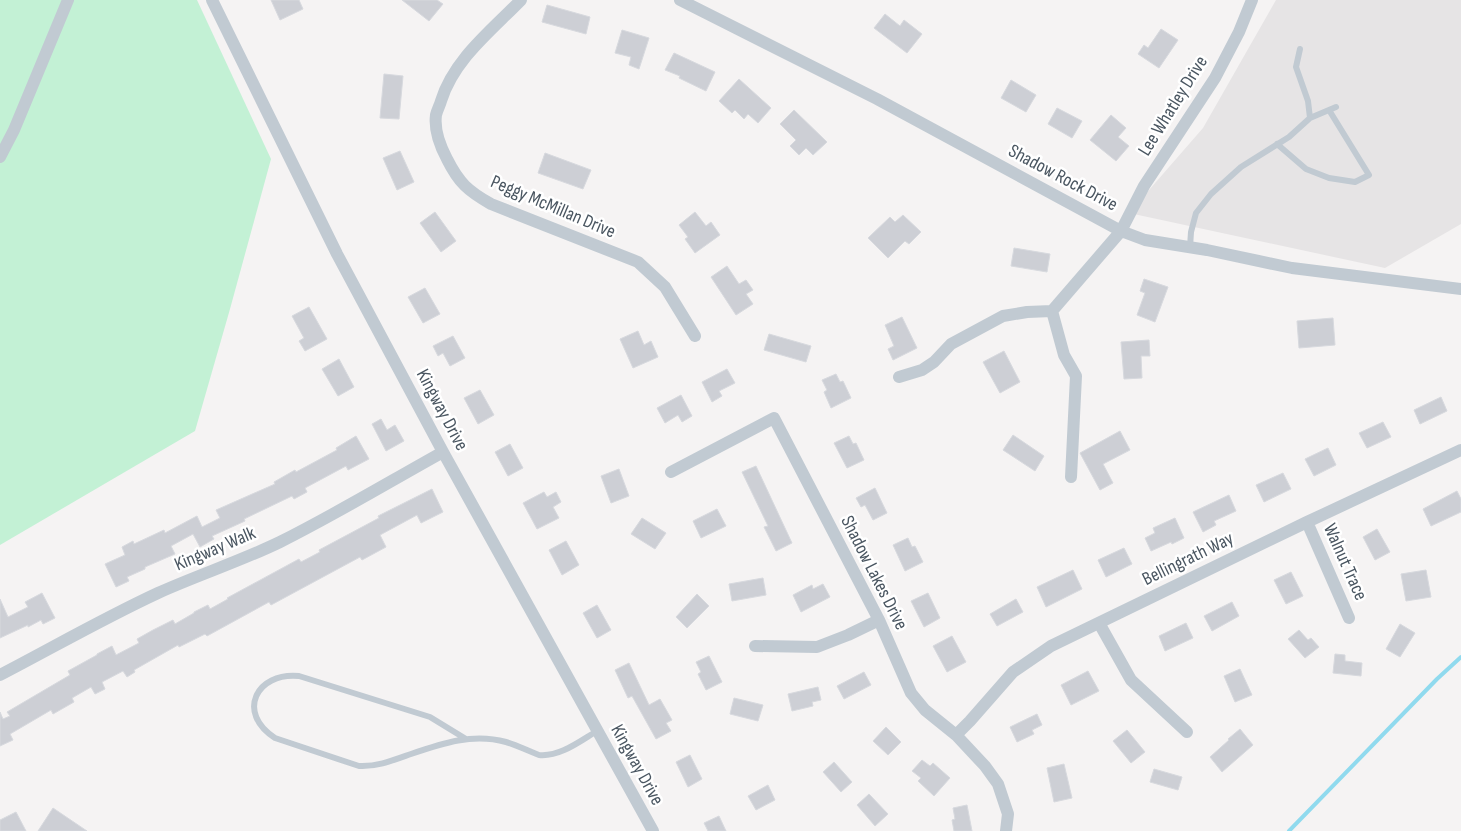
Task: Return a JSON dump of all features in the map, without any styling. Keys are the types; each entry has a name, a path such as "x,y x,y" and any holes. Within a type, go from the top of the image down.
{"street":[{"path":"0,157 14,130 68,0"},
{"name":"Kingway Drive","path":"212,0 337,254 443,452 653,831"},
{"name":"Peggy McMillan Drive","path":"520,0 466,56 449,80 436,115 437,132 442,151 462,184 491,204 638,262 665,287 695,336"},
{"name":"Shadow Rock Drive","path":"680,0 877,99 1121,231 1145,240 1190,247 1292,268 1461,289"},
{"name":"Lee Whatley Drive","path":"1052,311 1121,231 1144,186 1215,78 1239,32 1252,0"},
{"path":"899,377 922,370 934,362 952,344 1004,316 1027,312 1052,311 1064,355 1076,376 1071,477"},
{"name":"Shadow Lakes Drive","path":"671,472 774,418 879,620 911,693 925,710 956,735 985,766 998,784 1008,814 1006,831"},
{"name":"Bellingrath Way","path":"956,735 1013,672 1051,646 1306,522 1461,450"},
{"name":"Kingway Walk","path":"0,675 136,604 279,542 443,452"},
{"name":"Walnut Trace","path":"1306,522 1350,618"},
{"path":"755,646 817,647 879,620"},
{"path":"1100,623 1131,680 1187,732"}],"lane":[{"path":"1300,49 1296,68 1308,101 1310,118"},
{"path":"1190,247 1191,232 1196,213 1211,194 1242,167 1289,137 1310,118 1336,107"},
{"path":"1277,144 1306,169 1329,178 1355,182 1369,175 1329,110"},
{"path":"466,738 430,718 299,676 282,676 268,682 257,697 253,710 261,726 268,734 275,738 359,766 374,766 446,742 466,738 500,740 539,755 546,755 562,751 597,731"}],"shaded area":[{"path":"1276,0 1461,0 1461,224 1385,268 1129,213 1203,128"}],"green space":[{"path":"0,0 197,0 271,159 195,431 0,545"}],"building":[{"path":"271,0 299,0 303,9 280,20"},
{"path":"402,0 437,0 443,4 429,21"},
{"path":"547,5 590,17 586,34 542,22"},
{"path":"885,14 900,26 904,20 922,34 907,53 874,28"},
{"path":"1161,29 1178,40 1159,68 1138,54 1144,45 1148,48"},
{"path":"622,30 649,38 639,69 629,65 631,57 615,53"},
{"path":"674,53 715,72 706,91 665,70"},
{"path":"384,74 403,76 399,119 380,118"},
{"path":"739,79 771,108 758,123 748,114 744,119 735,110 732,113 719,101"},
{"path":"1011,80 1036,95 1026,112 1001,98"},
{"path":"1057,108 1082,121 1072,138 1048,124"},
{"path":"794,110 827,142 813,155 806,148 799,155 790,146 796,140 780,124"},
{"path":"1111,115 1126,128 1118,137 1129,146 1116,161 1090,140"},
{"path":"400,151 414,182 397,190 383,158"},
{"path":"545,153 591,170 583,189 538,173"},
{"path":"435,212 456,241 441,252 420,223"},
{"path":"695,212 706,226 711,222 720,235 695,253 685,239 688,237 679,225"},
{"path":"903,215 921,232 909,244 905,241 888,258 868,238 890,217 895,222"},
{"path":"1014,248 1050,254 1047,272 1011,266"},
{"path":"727,266 739,284 746,280 753,290 746,294 753,304 736,315 711,277"},
{"path":"1144,279 1168,287 1155,322 1137,315 1145,293 1140,291"},
{"path":"425,288 440,314 423,323 408,297"},
{"path":"309,307 327,339 305,351 299,341 304,338 292,316"},
{"path":"902,317 917,348 893,360 888,349 894,346 885,325"},
{"path":"1333,318 1335,345 1299,348 1297,321"},
{"path":"638,331 644,345 651,341 658,357 633,368 620,339"},
{"path":"769,334 811,346 806,362 764,350"},
{"path":"453,336 465,358 450,366 443,353 438,356 433,346"},
{"path":"1149,340 1150,356 1141,356 1142,378 1124,379 1121,342"},
{"path":"1004,351 1020,382 1000,393 983,362"},
{"path":"339,359 354,387 338,396 322,369"},
{"path":"727,369 735,383 719,391 722,396 712,402 702,382"},
{"path":"836,374 840,382 843,381 851,398 831,408 824,392 827,390 822,380"},
{"path":"480,390 494,415 478,424 464,398"},
{"path":"681,395 692,416 682,422 678,415 665,423 657,408"},
{"path":"1441,397 1447,411 1420,424 1414,410"},
{"path":"381,419 387,430 395,425 404,441 386,451 372,424"},
{"path":"1383,422 1391,437 1367,448 1359,433"},
{"path":"1120,431 1130,450 1103,464 1113,483 1100,490 1080,453"},
{"path":"1013,435 1044,456 1035,471 1003,450"},
{"path":"356,436 369,459 348,470 346,466 305,488 307,492 294,499 292,496 244,519 245,521 212,536 214,539 200,547 193,534 171,546 175,554 127,577 129,581 116,587 105,564 125,555 122,547 133,541 134,544 164,530 165,533 197,516 202,527 220,518 216,510 275,484 274,482 295,470 296,472 337,450 336,448"},
{"path":"849,436 853,444 856,443 864,460 847,468 834,443"},
{"path":"510,444 523,468 508,476 495,452"},
{"path":"1328,448 1336,465 1314,476 1305,459"},
{"path":"756,466 792,543 776,551 764,527 768,526 742,472"},
{"path":"619,469 629,496 611,503 601,476"},
{"path":"1283,473 1291,489 1264,502 1256,485"},
{"path":"875,488 887,513 873,520 865,505 861,507 856,498"},
{"path":"432,489 443,512 421,523 417,515 380,535 386,547 362,560 360,557 271,605 269,602 207,636 205,634 179,647 178,645 134,670 135,672 127,677 123,671 102,682 105,689 95,694 91,687 72,698 74,702 53,714 51,710 10,734 13,740 0,746 0,712 3,719 10,716 7,712 70,675 68,671 112,646 116,655 139,643 137,639 173,620 175,624 208,605 210,609 299,559 301,562 320,552 319,550 379,518 378,516"},
{"path":"1457,491 1461,499 1461,512 1431,526 1423,509"},
{"path":"544,492 547,497 556,492 561,502 553,507 559,518 537,529 523,503"},
{"path":"1229,495 1236,511 1214,521 1216,525 1203,532 1193,512"},
{"path":"717,509 726,526 701,538 693,521"},
{"path":"642,518 666,533 655,549 631,534"},
{"path":"1175,518 1184,538 1151,551 1145,538 1155,533 1153,528"},
{"path":"1377,529 1390,552 1375,560 1363,537"},
{"path":"908,538 912,547 915,546 923,562 905,571 893,545"},
{"path":"566,541 579,565 562,575 549,550"},
{"path":"1124,548 1132,564 1106,577 1098,560"},
{"path":"1073,570 1082,589 1046,607 1037,587"},
{"path":"1426,570 1431,597 1406,601 1401,574"},
{"path":"1291,572 1303,596 1286,604 1274,580"},
{"path":"763,578 766,595 732,601 729,584"},
{"path":"823,584 830,597 801,612 793,595 812,585 813,589"},
{"path":"42,593 55,618 43,624 41,620 0,638 0,599 8,617 28,607 25,602"},
{"path":"928,593 940,618 924,627 911,601"},
{"path":"697,594 709,606 687,628 676,617"},
{"path":"1016,599 1023,612 997,626 990,614"},
{"path":"1232,602 1239,616 1212,631 1204,616"},
{"path":"597,605 611,630 597,638 583,613"},
{"path":"1186,623 1193,638 1165,651 1159,636"},
{"path":"1400,624 1415,633 1400,657 1386,649"},
{"path":"1299,630 1308,640 1311,638 1319,647 1305,658 1288,639"},
{"path":"952,636 966,662 947,672 933,646"},
{"path":"1335,654 1345,655 1345,661 1362,663 1361,676 1333,673"},
{"path":"709,656 722,682 706,690 698,674 701,672 696,662"},
{"path":"629,663 649,705 660,699 672,720 666,723 671,731 656,739 632,696 628,698 615,670"},
{"path":"1240,669 1252,695 1235,702 1224,676"},
{"path":"1088,671 1099,691 1071,705 1061,685"},
{"path":"864,672 871,685 844,699 837,686"},
{"path":"818,687 821,700 812,702 813,706 792,711 788,694"},
{"path":"734,698 763,705 758,721 730,714"},
{"path":"1037,714 1042,725 1032,730 1034,734 1017,742 1010,727"},
{"path":"886,727 901,742 888,755 873,741"},
{"path":"1240,729 1253,745 1222,772 1210,757"},
{"path":"1127,730 1145,752 1131,763 1113,741"},
{"path":"690,755 702,779 688,787 676,762"},
{"path":"922,760 930,766 933,763 950,778 934,796 918,781 921,778 912,771"},
{"path":"834,762 852,782 841,792 823,772"},
{"path":"1064,764 1072,798 1054,802 1047,768"},
{"path":"1154,769 1182,777 1178,790 1150,782"},
{"path":"768,785 775,800 756,810 748,796"},
{"path":"869,794 888,814 875,826 857,805"},
{"path":"967,805 972,831 954,831 952,820 955,819 953,808"},
{"path":"53,808 87,831 38,831"},
{"path":"16,812 26,831 0,831 0,820"},
{"path":"719,816 726,831 708,831 704,823"}],"waterway":[{"path":"1289,831 1437,679 1461,657"}]}
